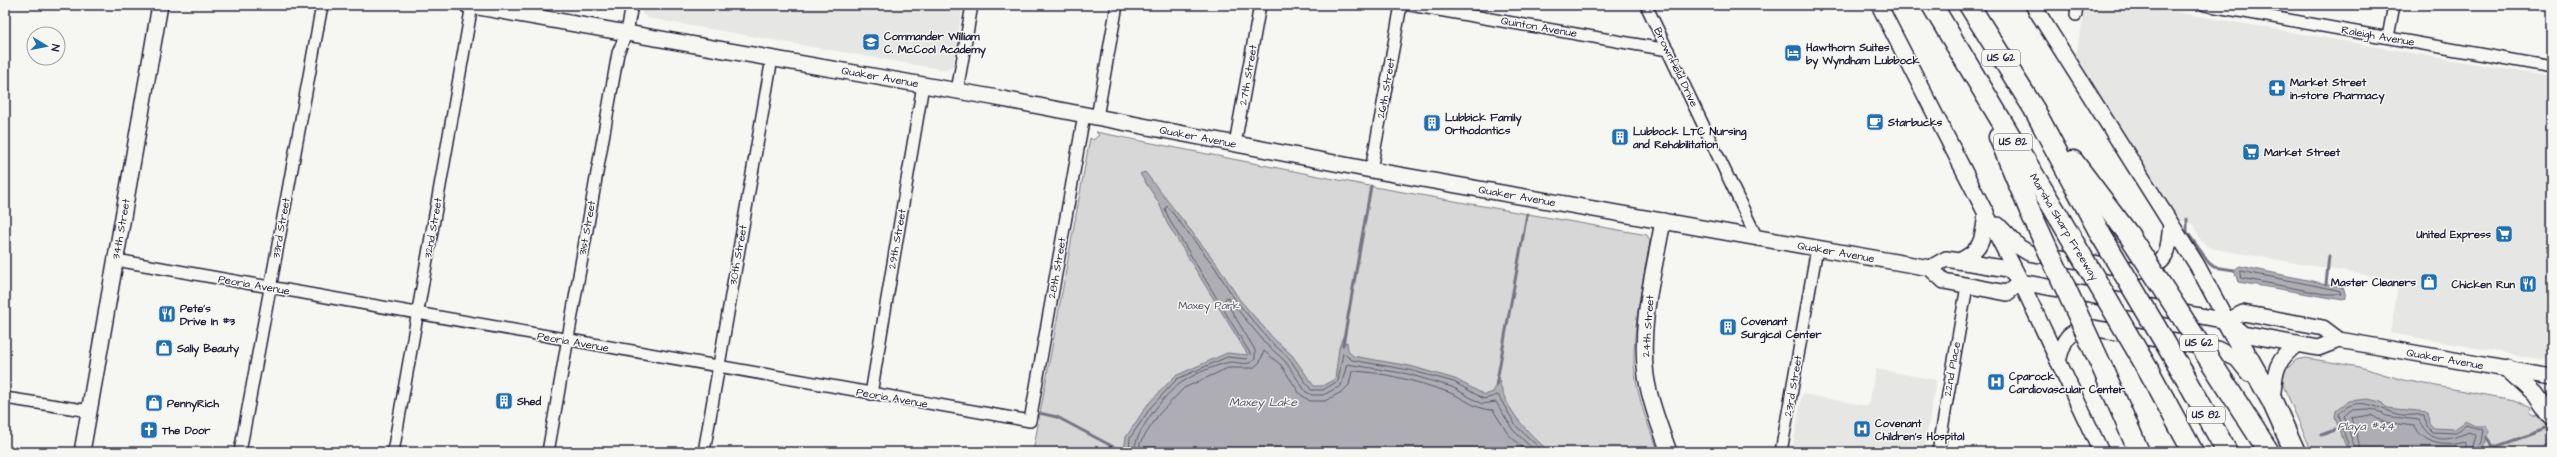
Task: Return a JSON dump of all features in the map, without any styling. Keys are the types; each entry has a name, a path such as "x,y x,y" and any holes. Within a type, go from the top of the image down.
{"highway":[{"name":"Marsha Sharp Freeway","path":"1932,5 2149,371 2193,452"},
{"name":"US 62","path":"1969,5 2034,109 2128,235 2269,452"},
{"name":"US 62","path":"1967,64 2030,210 2139,452"},
{"name":"US 82","path":"2034,109 2101,235 2186,378 2227,452"},
{"path":"2227,321 2272,400 2294,452"}],"main road":[{"name":"34th Street","path":"82,452 160,5"},
{"name":"Quaker Avenue","path":"470,5 957,91 1371,170 1930,268"},
{"path":"1879,5 2021,282 2101,452"},
{"path":"2033,5 2197,265 2227,321 2244,334 2318,348 2339,340"},
{"path":"1986,212 2019,247 2029,253 2143,271 2154,267 2163,260 2168,252 2171,224"},
{"path":"1959,261 1971,256 1979,247 1986,212"},
{"name":"24th Street","path":"1663,221 1651,288 1644,355 1651,399 1669,452"},
{"path":"2021,282 2007,293 1944,281 1930,268 1946,259 2008,269 2021,282 2227,321"},
{"name":"Quaker Avenue","path":"2227,321 2243,314 2323,328 2339,340 2552,377"},
{"path":"2058,361 2063,344 2070,335 2077,330 2092,328 2217,349 2237,359 2272,400"},
{"path":"2272,400 2278,362 2284,354 2297,344"},
{"path":"2508,369 2535,394 2552,418"}],"street":[{"name":"33rd Street","path":"240,452 322,5"},
{"name":"32nd Street","path":"393,452 470,5"},
{"name":"31st Street","path":"548,452 618,53 627,32 632,5"},
{"path":"957,91 972,5"},
{"name":"28th Street","path":"1030,422 1091,116 1117,5"},
{"name":"27th Street","path":"1235,144 1260,5"},
{"name":"26th Street","path":"1371,170 1401,5"},
{"name":"Quinton Avenue","path":"1410,5 1668,50"},
{"name":"Brownfield Drive","path":"1646,5 1757,238"},
{"name":"Raleigh Avenue","path":"2205,5 2552,67"},
{"path":"2388,37 2394,5"},
{"name":"30th Street","path":"704,452 772,58"},
{"name":"29th Street","path":"871,394 923,85"},
{"name":"23rd Street","path":"1781,452 1817,248"},
{"name":"Peoria Avenue","path":"116,260 417,315 1030,422"},
{"name":"22nd Place","path":"1938,452 1967,286"},
{"path":"5,398 90,411"}],"shaded area":[{"name":"Commander William C. McCool Academy","path":"643,5 963,5 953,66 945,70 647,18 641,12"},
{"path":"2086,5 2135,5 2552,77 2552,361 2390,333 2399,281 2210,248 2201,241 2194,224 2177,220 2075,59"},
{"name":"Covenant Children’s Hospital","path":"1876,369 1936,380 1924,452 1792,452 1802,394 1868,406"}],"green space":[{"name":"Maxey Park","path":"1096,132 1369,186 1647,235 1650,241 1637,317 1634,363 1637,386 1643,409 1659,452 1033,452 1090,138 1093,140 1099,135"},
{"path":"2306,358 2360,367 2403,380 2514,400 2531,408 2530,412 2536,416 2542,415 2547,424 2545,431 2549,433 2548,452 2312,452 2283,385 2283,366 2289,367 2296,360"}],"water":[{"name":"Maxey Lake","path":"1145,172 1217,264 1239,299 1274,339 1292,355 1314,386 1322,386 1335,379 1339,348 1344,334 1342,344 1347,342 1348,350 1353,356 1410,366 1455,379 1485,395 1493,392 1499,380 1507,402 1518,420 1533,437 1550,452 1127,452 1124,450 1126,437 1148,404 1175,376 1227,353 1248,355 1167,223 1159,203 1140,174"},
{"path":"2240,266 2341,287 2344,289 2346,298 2343,300 2238,282 2234,270"},
{"name":"Playa #44","path":"2368,399 2381,402 2387,408 2428,412 2429,423 2434,428 2455,429 2466,421 2476,426 2486,426 2489,432 2485,439 2486,442 2479,452 2348,452 2335,418 2336,411 2348,401"}],"waterway":[{"path":"1343,345 1371,186"},
{"path":"1496,386 1527,214"},
{"path":"2187,219 2187,232 2209,263 2214,267 2234,270"},
{"path":"2326,284 2329,256"},
{"path":"1039,413 1057,417 1123,452"},
{"path":"2486,437 2493,446 2498,446 2548,428"},
{"path":"2321,435 2335,430"}],"place":[{"name":"Commander William C. McCool Academy","path":"871,42"},
{"name":"Hawthorn Suites by Wyndham Lubbock","path":"1793,53"},
{"name":"Market Street in-store Pharmacy","path":"2277,88"},
{"name":"Starbucks","path":"1875,122"},
{"name":"Lubbick Family Orthodontics","path":"1432,123"},
{"name":"Lubbock LTC Nursing and Rehabilitation","path":"1620,137"},
{"name":"Market Street","path":"2251,152"},
{"name":"United Express","path":"2504,234"},
{"name":"Master Cleaners","path":"2429,282"},
{"name":"Chicken Run","path":"2528,284"},
{"name":"Pete's Drive In #3","path":"167,314"},
{"name":"Covenant Surgical Center","path":"1728,327"},
{"name":"Sally Beauty","path":"164,348"},
{"name":"Cparock Cardiovascular Center","path":"1996,382"},
{"name":"Shed","path":"504,401"},
{"name":"PennyRich","path":"154,403"},
{"name":"Covenant Children’s Hospital","path":"1862,429"},
{"name":"The Door","path":"149,430"}]}
